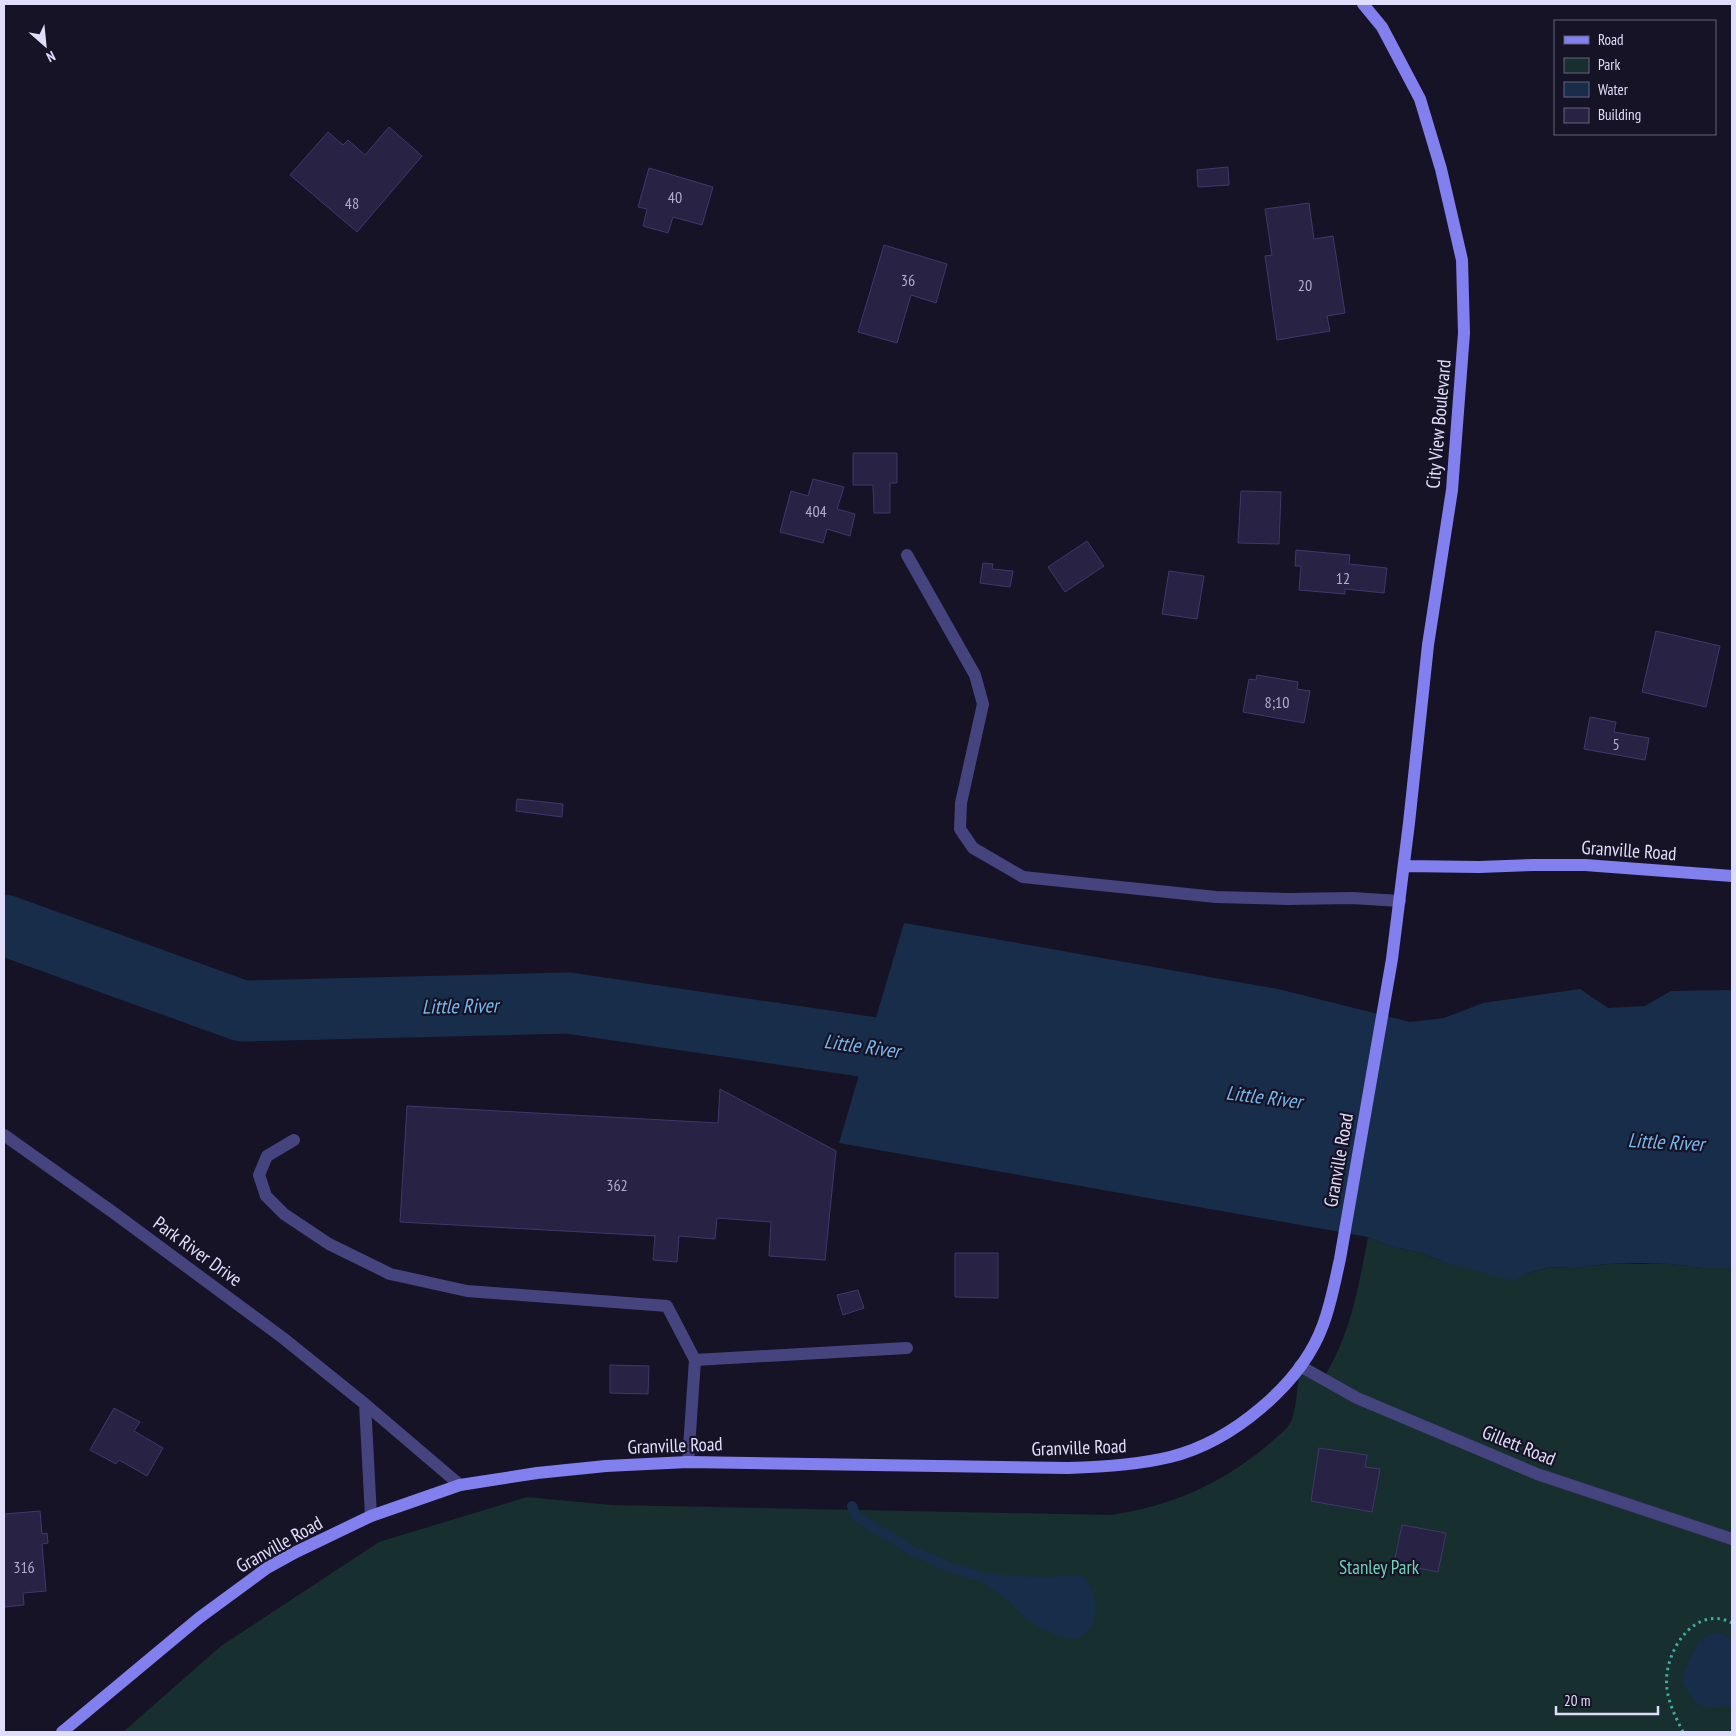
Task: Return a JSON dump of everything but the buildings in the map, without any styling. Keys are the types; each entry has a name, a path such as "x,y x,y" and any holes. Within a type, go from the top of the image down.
{"street":[{"name":"City View Boulevard","path":"1363,4 1382,27 1420,99 1441,169 1462,260 1464,333 1453,482 1428,645 1404,866"},
{"path":"908,555 975,675 983,704 962,803 960,829 973,848 1023,877 1216,897 1352,898 1400,901"},
{"name":"Granville Road","path":"62,1732 185,1628 267,1568 371,1516 460,1484 537,1472 688,1462 1068,1468 1128,1465 1172,1457 1198,1447 1242,1423 1283,1387 1300,1366 1323,1326 1332,1298 1340,1259 1392,959 1404,866 1585,865 1732,876"},
{"name":"Park River Drive","path":"4,1134 259,1320 365,1404 460,1484"},
{"path":"294,1140 267,1156 259,1175 266,1196 284,1214 329,1244 390,1274 467,1291 667,1306 695,1360 688,1462"},
{"path":"695,1360 908,1348"},
{"name":"Gillett Road","path":"1300,1366 1358,1398 1537,1474 1732,1539"},
{"path":"365,1404 371,1516"}],"path":[{"path":"1683,1732 1674,1713 1667,1687 1671,1656 1685,1633 1695,1624 1711,1618 1721,1618 1732,1623"}],"green space":[{"name":"Stanley Park","path":"1368,1237 1389,1246 1422,1253 1446,1263 1524,1274 1551,1267 1574,1268 1606,1264 1671,1264 1703,1268 1732,1268 1732,1732 123,1732 221,1646 379,1542 527,1497 611,1505 1110,1515 1154,1506 1175,1499 1195,1491 1233,1470 1269,1444 1288,1426 1295,1406 1300,1366 1326,1374 1342,1342 1353,1308"}],"water":[{"path":"904,923 1278,989 1410,1022 1444,1018 1483,1003 1580,989 1608,1008 1645,1006 1671,991 1732,990 1732,1268 1703,1268 1640,1263 1606,1264 1574,1268 1551,1267 1524,1274 1513,1281 1446,1263 1422,1253 1389,1246 1368,1237 839,1143"},
{"path":"984,1573 1037,1577 1080,1576 1086,1580 1094,1598 1094,1619 1090,1629 1083,1636 1073,1639 1067,1639 1046,1631 1027,1619 1006,1599 981,1582 979,1576"},
{"path":"1721,1633 1732,1641 1732,1708 1726,1706 1708,1708 1696,1704 1684,1684 1684,1670 1700,1640 1711,1634"}],"waterway":[{"name":"Little River","path":"4,925 242,1011 568,1003 950,1059"},
{"path":"852,1506 856,1516 911,1550 949,1567 979,1576"}]}
